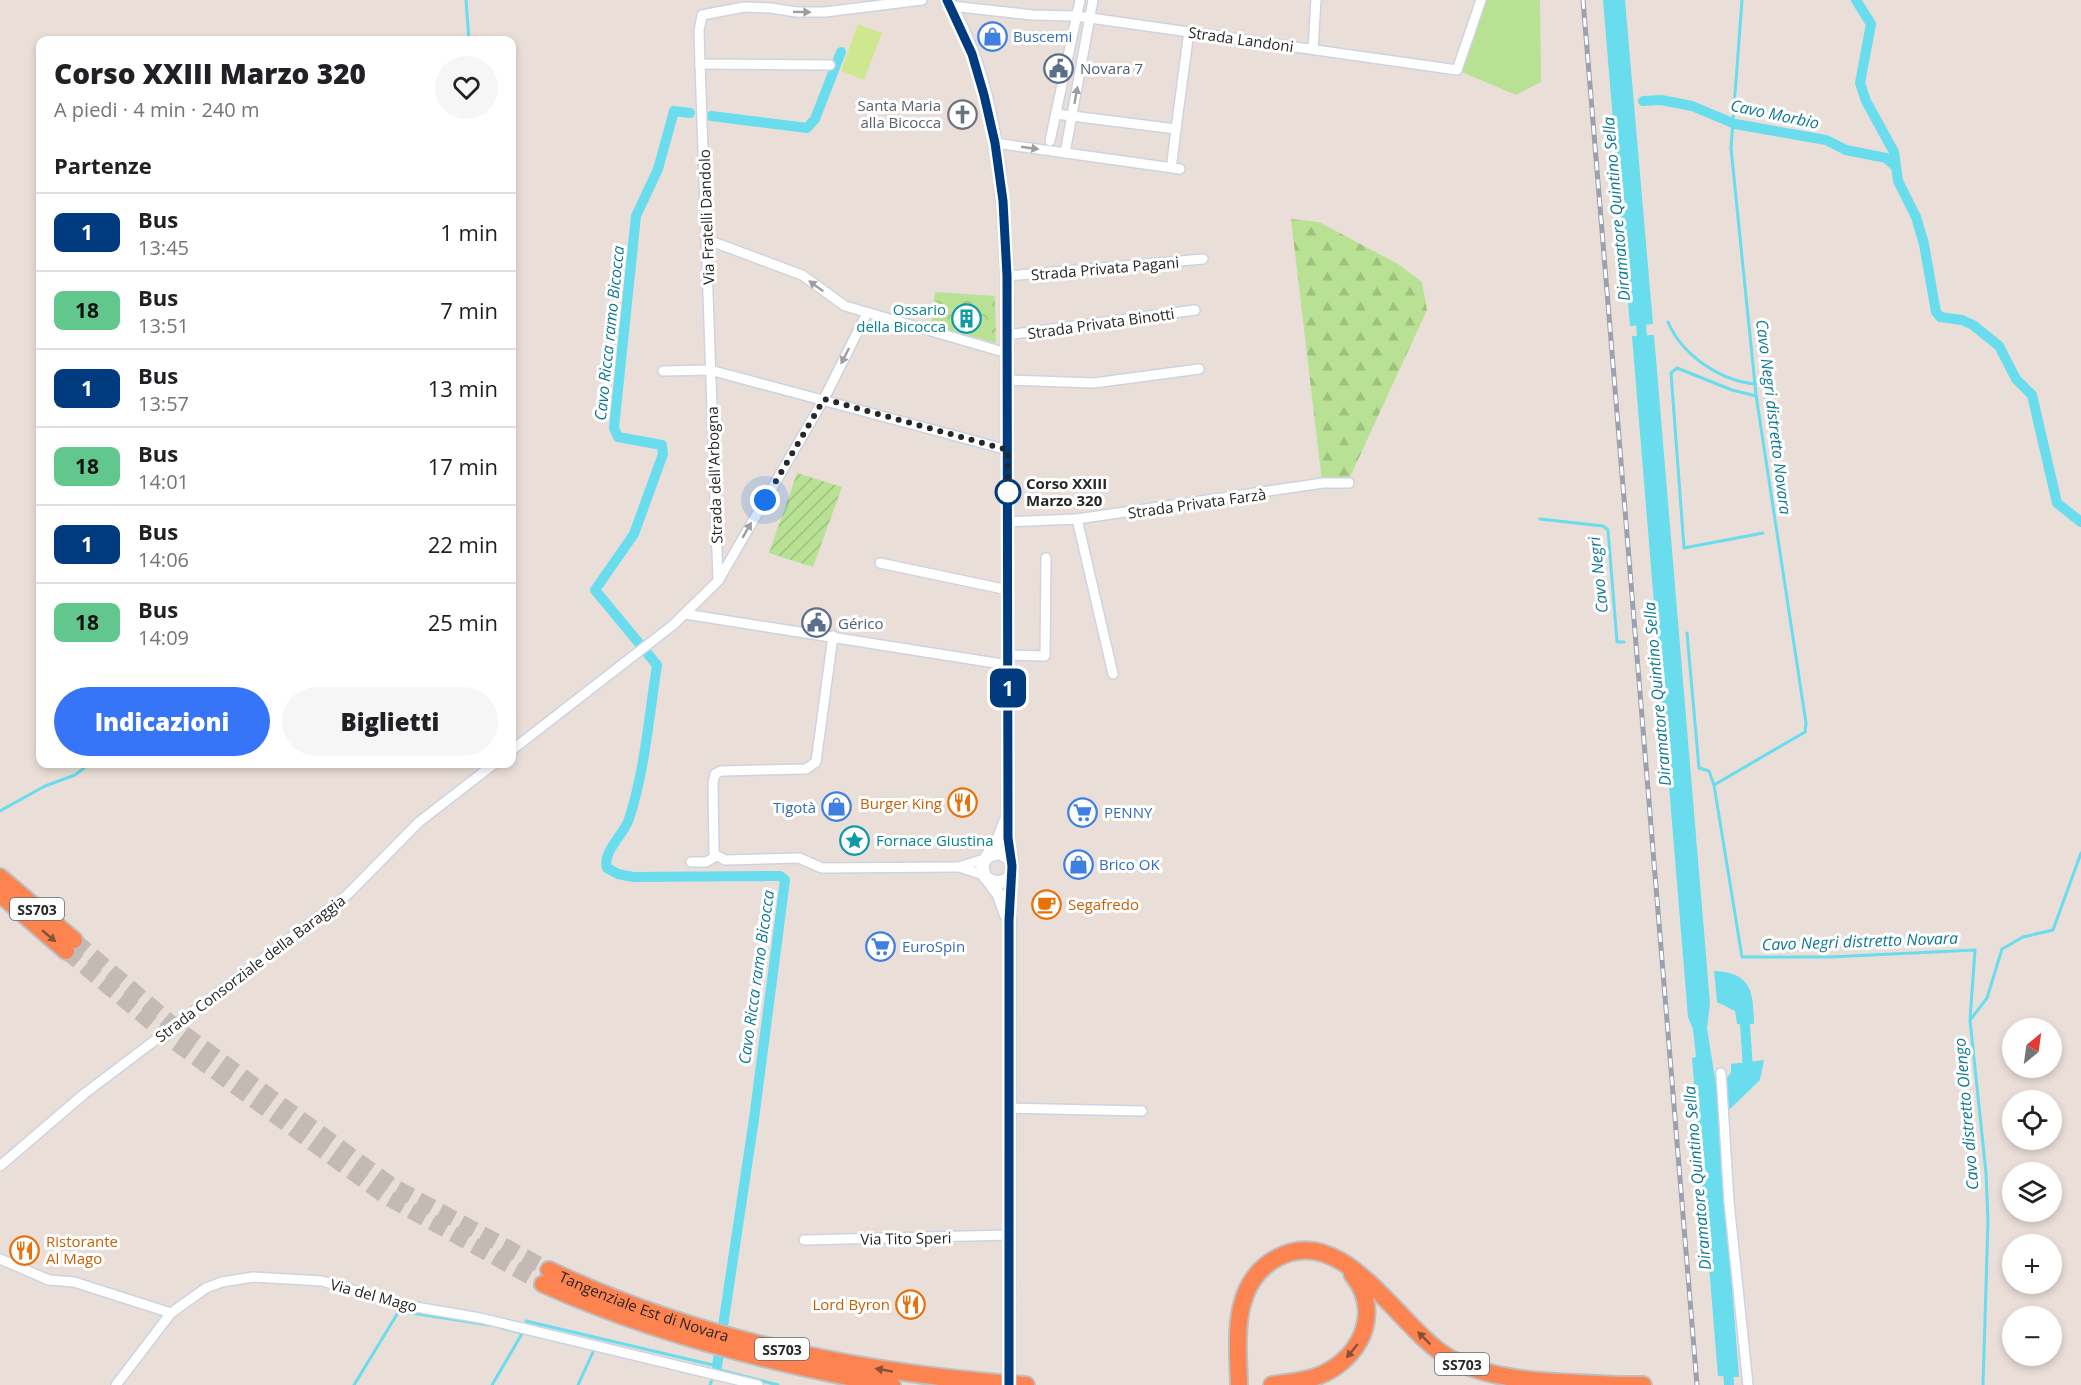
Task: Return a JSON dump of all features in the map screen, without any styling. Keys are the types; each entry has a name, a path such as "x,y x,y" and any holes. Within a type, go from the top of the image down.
{"highway":[{"name":"SS703","path":"0,877 70,946 0,894"},
{"name":"SS703","path":"1239,1385 1239,1321 1244,1295 1269,1262 1287,1252 1303,1250 1322,1251 1342,1262 1374,1288 1431,1344 1471,1368 1514,1379 1618,1385"},
{"path":"1272,1385 1302,1380 1326,1372 1346,1359 1358,1344 1366,1329 1368,1316 1364,1296 1356,1279 1342,1262"},
{"name":"Tangenziale Est di Novara","path":"892,1385 806,1370 717,1347 621,1316 546,1277 585,1286 671,1318 816,1358 922,1376 1026,1385"},
{"name":"SS703","path":"1606,1385 1643,1385"}],"main road":[{"path":"949,3 972,54 995,143 1007,276 1008,815 1012,866 1009,921 1009,1385"},
{"path":"1008,815 998,841 985,858 985,876 999,895 1009,921"},
{"path":"985,858 996,852 1010,859"},
{"path":"985,876 999,883 1010,876"}],"street":[{"name":"Via Fratelli Dandolo","path":"711,370 699,31 702,15 744,7 795,12 825,12 922,0"},
{"path":"1050,141 1080,0"},
{"path":"1065,153 1093,0"},
{"path":"1313,49 1316,0"},
{"name":"Strada Landoni","path":"949,3 1033,15 1076,16 1457,70 1481,0"},
{"path":"1172,162 1189,31"},
{"path":"700,64 830,66"},
{"path":"1056,114 1176,129"},
{"path":"995,143 1180,169"},
{"path":"708,240 802,275 845,306 1007,353"},
{"name":"Strada Privata Pagani","path":"1007,276 1203,259"},
{"name":"Strada Privata Binotti","path":"1007,335 1195,310"},
{"path":"516,747 685,614 718,581 824,399 867,313"},
{"path":"1007,380 1094,383 1199,369"},
{"path":"663,371 711,370 1008,450"},
{"name":"Strada dell'Arbogna","path":"711,370 718,581"},
{"name":"Strada Privata Farzà","path":"1007,522 1077,519 1323,483 1349,483"},
{"path":"1077,519 1113,674"},
{"path":"685,614 1008,660 1045,656 1046,558"},
{"path":"880,563 1008,590"},
{"path":"833,636 816,762 810,768 721,771 715,774 712,849 716,856 725,860 799,858 822,868 959,867 985,858"},
{"name":"Strada Consorziale della Baraggia","path":"0,1166 84,1094 347,895 419,822 489,768"},
{"path":"691,861 706,862 716,856"},
{"path":"959,867 985,876"},
{"path":"1720,1073 1729,1202 1748,1385"},
{"path":"1009,1108 1142,1111"},
{"name":"Via Tito Speri","path":"804,1240 1008,1235"},
{"path":"0,1259 49,1280 74,1282 171,1313"},
{"name":"Via del Mago","path":"116,1385 171,1313 206,1288 222,1282 253,1277 322,1281 404,1305 480,1318 592,1347 758,1385"}],"green space":[{"path":"1480,0 1540,0 1541,82 1516,95 1457,70"},
{"path":"858,24 882,33 864,80 841,71"},
{"path":"1291,219 1319,222 1398,264 1422,282 1427,310 1349,479 1322,481"},
{"path":"935,292 995,296 996,343 931,325"},
{"path":"797,473 842,487 813,567 769,553"}],"water":[{"path":"1603,0 1625,0 1653,324 1630,326"},
{"path":"1654,335 1710,1003 1707,1028 1721,1117 1719,1121 1739,1377 1718,1376 1692,1058 1696,1057 1693,1029 1688,1017 1632,336"},
{"path":"1714,971 1737,975 1744,980 1751,994 1754,1024 1737,1024 1735,1011 1717,1002"},
{"path":"1764,1060 1760,1080 1728,1111 1725,1081 1731,1072 1731,1064"}],"waterway":[{"path":"466,0 469,36"},
{"name":"Cavo Negri distretto Novara","path":"1714,785 1805,732 1806,723 1756,395 1731,148 1742,0"},
{"path":"1856,0 1871,24 1860,83 1866,101 1894,152 1898,181 1916,217 1924,244 1936,312 1940,317 1962,320 1973,325 1999,346 2016,379 2032,395 2057,503 2081,522"},
{"name":"Cavo Ricca ramo Bicocca","path":"711,116 807,128 815,119 841,52"},
{"name":"Cavo Morbio","path":"1643,101 1661,100 1692,106 1735,124 1826,140 1846,150 1886,158 1896,167"},
{"name":"Cavo Ricca ramo Bicocca","path":"690,113 674,111 658,169 636,216 614,428 618,437 662,445 663,454 634,534 595,590 657,665 643,762 634,800 629,819 610,849 606,862 607,868 618,874 633,877 780,876 785,880 754,1119 717,1366"},
{"name":"Diramatore Quintino Sella","path":"1640,311 1643,349"},
{"path":"1668,322 1683,345 1704,364 1729,378 1756,384"},
{"path":"1756,396 1732,390 1677,368 1671,373 1684,548 1763,533"},
{"name":"Cavo Negri","path":"1540,519 1603,526 1608,530 1617,642 1624,642"},
{"name":"Cavo Negri distretto Novara","path":"1687,633 1699,768 1709,771 1714,785 1742,957 1830,957 1975,950 1970,1020 1986,1173 1988,1220 1983,1385"},
{"path":"0,811 45,786 75,775 84,768"},
{"name":"Cavo distretto Olengo","path":"1971,1019 1987,998 2002,949 2023,937 2053,930 2081,853"},
{"path":"1744,1010 1748,1069 1746,1075"},
{"path":"354,1385 399,1311 489,1325"},
{"path":"526,1321 717,1366 716,1369 778,1385"},
{"path":"501,1328 522,1333"},
{"path":"492,1385 523,1332"},
{"path":"578,1385 593,1352"},
{"name":"Diramatore Quintino Sella","path":"1728,1364 1729,1385"},
{"name":"Cavo distretto Olengo","path":"710,1385 713,1377"}],"tunnel":[{"path":"74,940 179,1030 391,1185 549,1270"},
{"path":"66,951 172,1040 385,1196 543,1284"}],"railway":[{"path":"1583,0 1697,1385"}],"bus line":[{"name":"1","path":"947,0 972,54 995,143 1003,201 1007,276 1008,838 1012,862 1009,921 1009,1385"}],"place":[{"name":"Buscemi","path":"992,36"},
{"name":"Novara 7","path":"1059,68"},
{"name":"Santa Maria alla Bicocca","path":"962,114"},
{"name":"Ossario della Bicocca","path":"967,318"},
{"name":"Corso XXIII Marzo 320","path":"1008,492"},
{"name":"Gérico","path":"817,623"},
{"name":"Burger King","path":"963,803"},
{"name":"Tigotà","path":"837,807"},
{"name":"PENNY","path":"1083,812"},
{"name":"Fornace Giustina","path":"855,840"},
{"name":"Brico OK","path":"1078,864"},
{"name":"Segafredo","path":"1047,904"},
{"name":"EuroSpin","path":"881,946"},
{"name":"Ristorante Al Mago","path":"25,1250"},
{"name":"Lord Byron","path":"911,1304"}],"route":[{"path":"765,500 824,399 1008,450 1008,492"}]}
